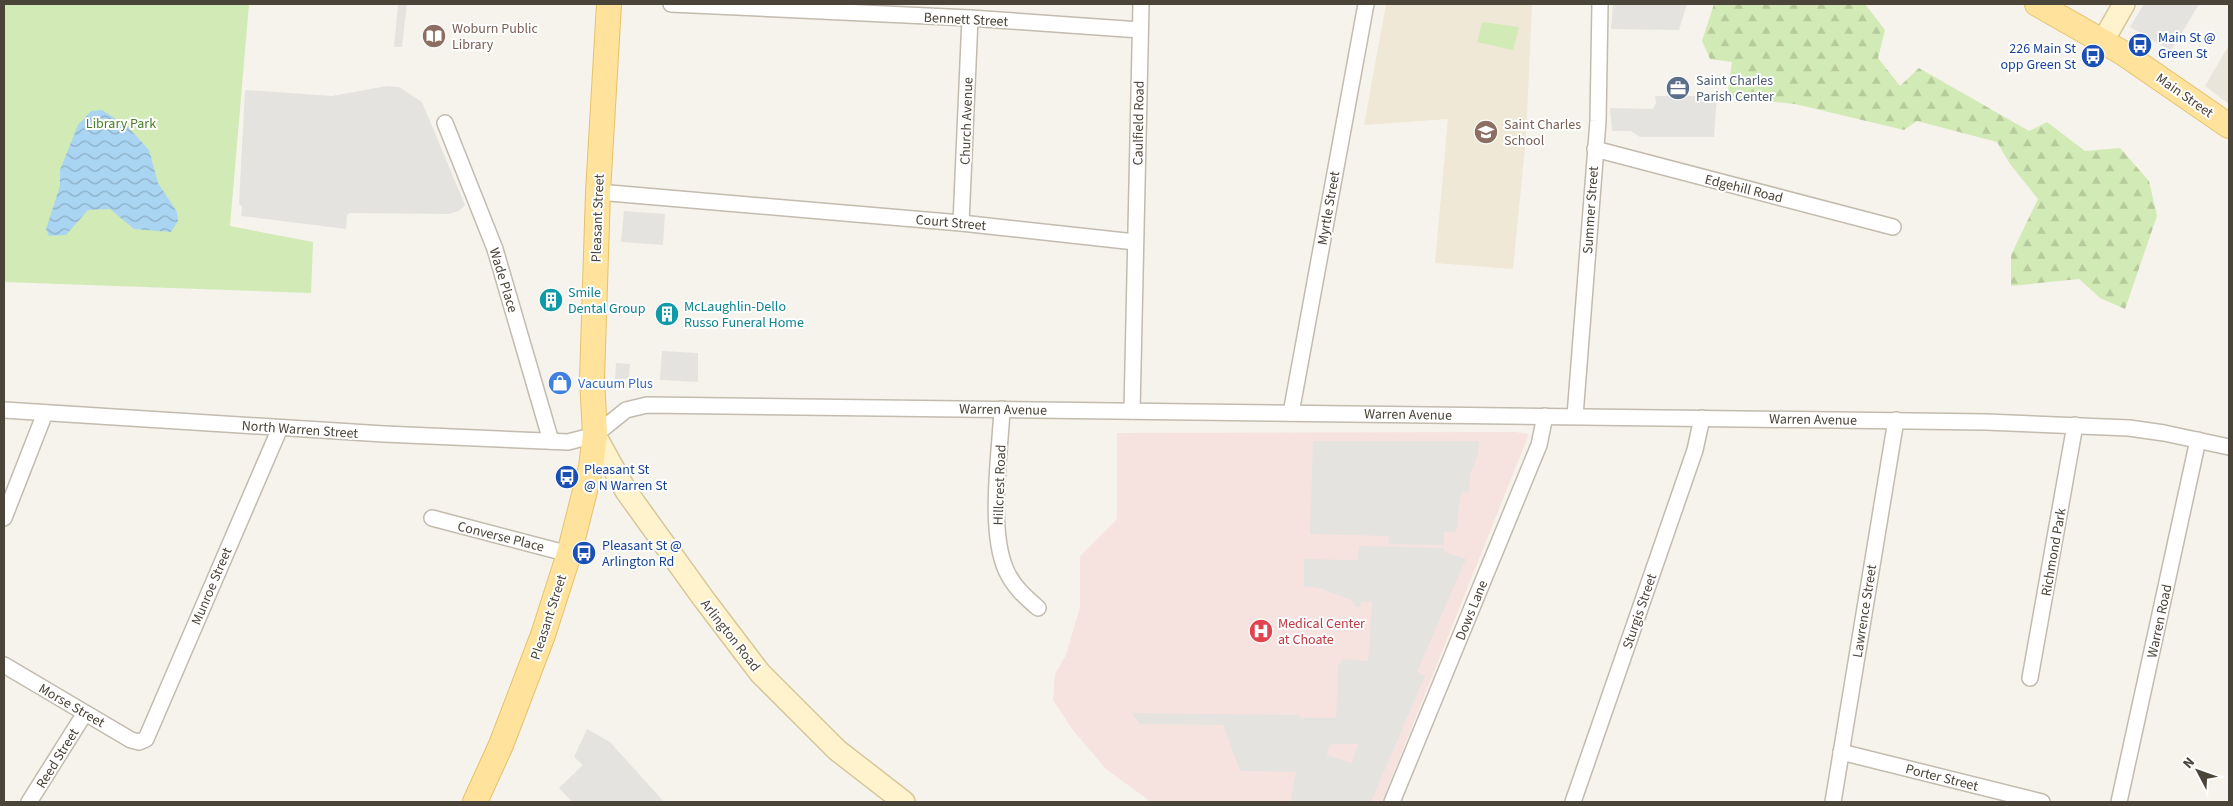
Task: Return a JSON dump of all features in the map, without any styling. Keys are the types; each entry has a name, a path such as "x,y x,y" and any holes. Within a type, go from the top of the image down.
{"main road":[{"name":"Pleasant Street","path":"475,802 526,682 546,627 569,554 587,486 596,435 592,379 598,192 609,4"},
{"name":"Main Street","path":"2037,4 2142,65 2229,126"}],"street":[{"name":"Bennett Street","path":"672,4 944,10 970,18 1140,30"},
{"name":"Caulfield Road","path":"1135,242 1141,4"},
{"name":"Myrtle Street","path":"1291,413 1366,4"},
{"name":"Summer Street","path":"1575,416 1594,150 1598,121 1600,4"},
{"path":"2103,41 2124,4"},
{"name":"Church Avenue","path":"961,223 970,18"},
{"name":"Wade Place","path":"445,123 495,249 551,441"},
{"name":"Edgehill Road","path":"1594,150 1893,226"},
{"name":"Court Street","path":"598,192 961,223 1135,242"},
{"path":"1132,410 1135,242"},
{"name":"Warren Avenue","path":"596,435 626,410 642,405 1896,420 2075,425 2136,429 2229,447"},
{"name":"Hillcrest Road","path":"1002,409 996,519 998,542 1006,568 1013,582 1038,608"},
{"name":"North Warren Street","path":"4,410 384,434 551,441 573,441 596,435"},
{"path":"4,518 45,414"},
{"name":"Dows Lane","path":"1392,802 1540,442 1545,416"},
{"name":"Sturgis Street","path":"1573,802 1695,450 1702,418"},
{"name":"Lawrence Street","path":"1834,802 1896,420"},
{"name":"Richmond Park","path":"2030,678 2075,425"},
{"name":"Munroe Street","path":"141,742 146,739 151,730 280,428"},
{"name":"Arlington Road","path":"596,435 626,491 702,598 756,667 816,731 866,774 904,802"},
{"name":"Warren Road","path":"2119,802 2198,440"},
{"name":"Converse Place","path":"432,518 569,554"},
{"name":"Morse Street","path":"4,665 131,740 141,742"},
{"name":"Reed Street","path":"29,802 85,714"},
{"name":"Porter Street","path":"1841,752 2042,802"}],"shaded area":[{"path":"398,4 407,4 402,47 394,47"},
{"name":"Saint Charles School","path":"1386,4 1532,4 1526,138 1513,269 1435,263 1448,119 1364,125"},
{"path":"1613,4 1687,4 1679,30 1611,29"},
{"path":"2144,4 2199,4 2171,51 2130,27"},
{"path":"2229,45 2229,104 2205,86"},
{"path":"387,86 399,87 422,102 465,205 459,211 449,214 350,213 347,215 346,229 241,216 242,207 239,204 245,90 332,96"},
{"path":"1655,96 1717,96 1714,137 1640,137 1631,131 1612,131 1610,108 1653,109 1656,103"},
{"path":"624,211 665,214 663,245 621,242"},
{"path":"662,351 698,353 698,382 660,380"},
{"path":"616,363 630,364 629,379 615,379"},
{"name":"Medical Center at Choate","path":"1516,432 1529,434 1382,802 1151,802 1106,769 1072,729 1053,700 1055,674 1066,655 1080,607 1080,556 1117,519 1117,433"},
{"path":"1313,441 1479,441 1478,454 1470,475 1469,491 1461,493 1456,532 1444,532 1444,545 1389,544 1388,536 1310,534"},
{"path":"1359,546 1444,548 1445,552 1466,559 1417,672 1425,676 1371,802 1290,802 1296,772 1240,771 1223,725 1140,724 1132,713 1300,715 1300,718 1336,718 1338,666 1344,659 1368,661 1372,602 1361,601 1360,607 1355,607 1351,600 1319,588 1304,586 1304,559 1358,560","holes":["1358,744 1352,763 1327,755 1329,745"]},
{"path":"587,729 610,742 664,802 572,802 559,788 583,765 574,757"}],"green space":[{"name":"Library Park","path":"4,4 249,4 230,226 313,242 311,293 4,282"},
{"path":"1714,4 1865,4 1885,30 1878,58 1900,86 1919,68 2029,131 2047,122 2085,151 2120,148 2149,181 2157,216 2125,309 2100,298 2079,279 2011,286 2011,255 2038,199 2010,164 1997,142 1917,121 1904,130 1795,104 1727,97 1732,62 1710,59 1702,41"},
{"path":"1482,22 1519,27 1513,50 1477,42"}],"water":[{"path":"102,110 128,127 149,150 158,183 177,212 178,221 171,232 134,229 110,209 88,210 66,235 49,236 46,229 60,186 60,170 78,125 91,111"}],"place":[{"name":"Woburn Public Library","path":"434,36"},
{"name":"Main St @ Green St","path":"2140,45"},
{"name":"226 Main St opp Green St","path":"2093,56"},
{"name":"Saint Charles Parish Center","path":"1678,88"},
{"name":"Saint Charles School","path":"1486,132"},
{"name":"Smile Dental Group","path":"551,300"},
{"name":"McLaughlin-Dello Russo Funeral Home","path":"667,314"},
{"name":"Vacuum Plus","path":"560,383"},
{"name":"Pleasant St @ N Warren St","path":"567,477"},
{"name":"Pleasant St @ Arlington Rd","path":"584,553"},
{"name":"Medical Center at Choate","path":"1261,631"}]}
